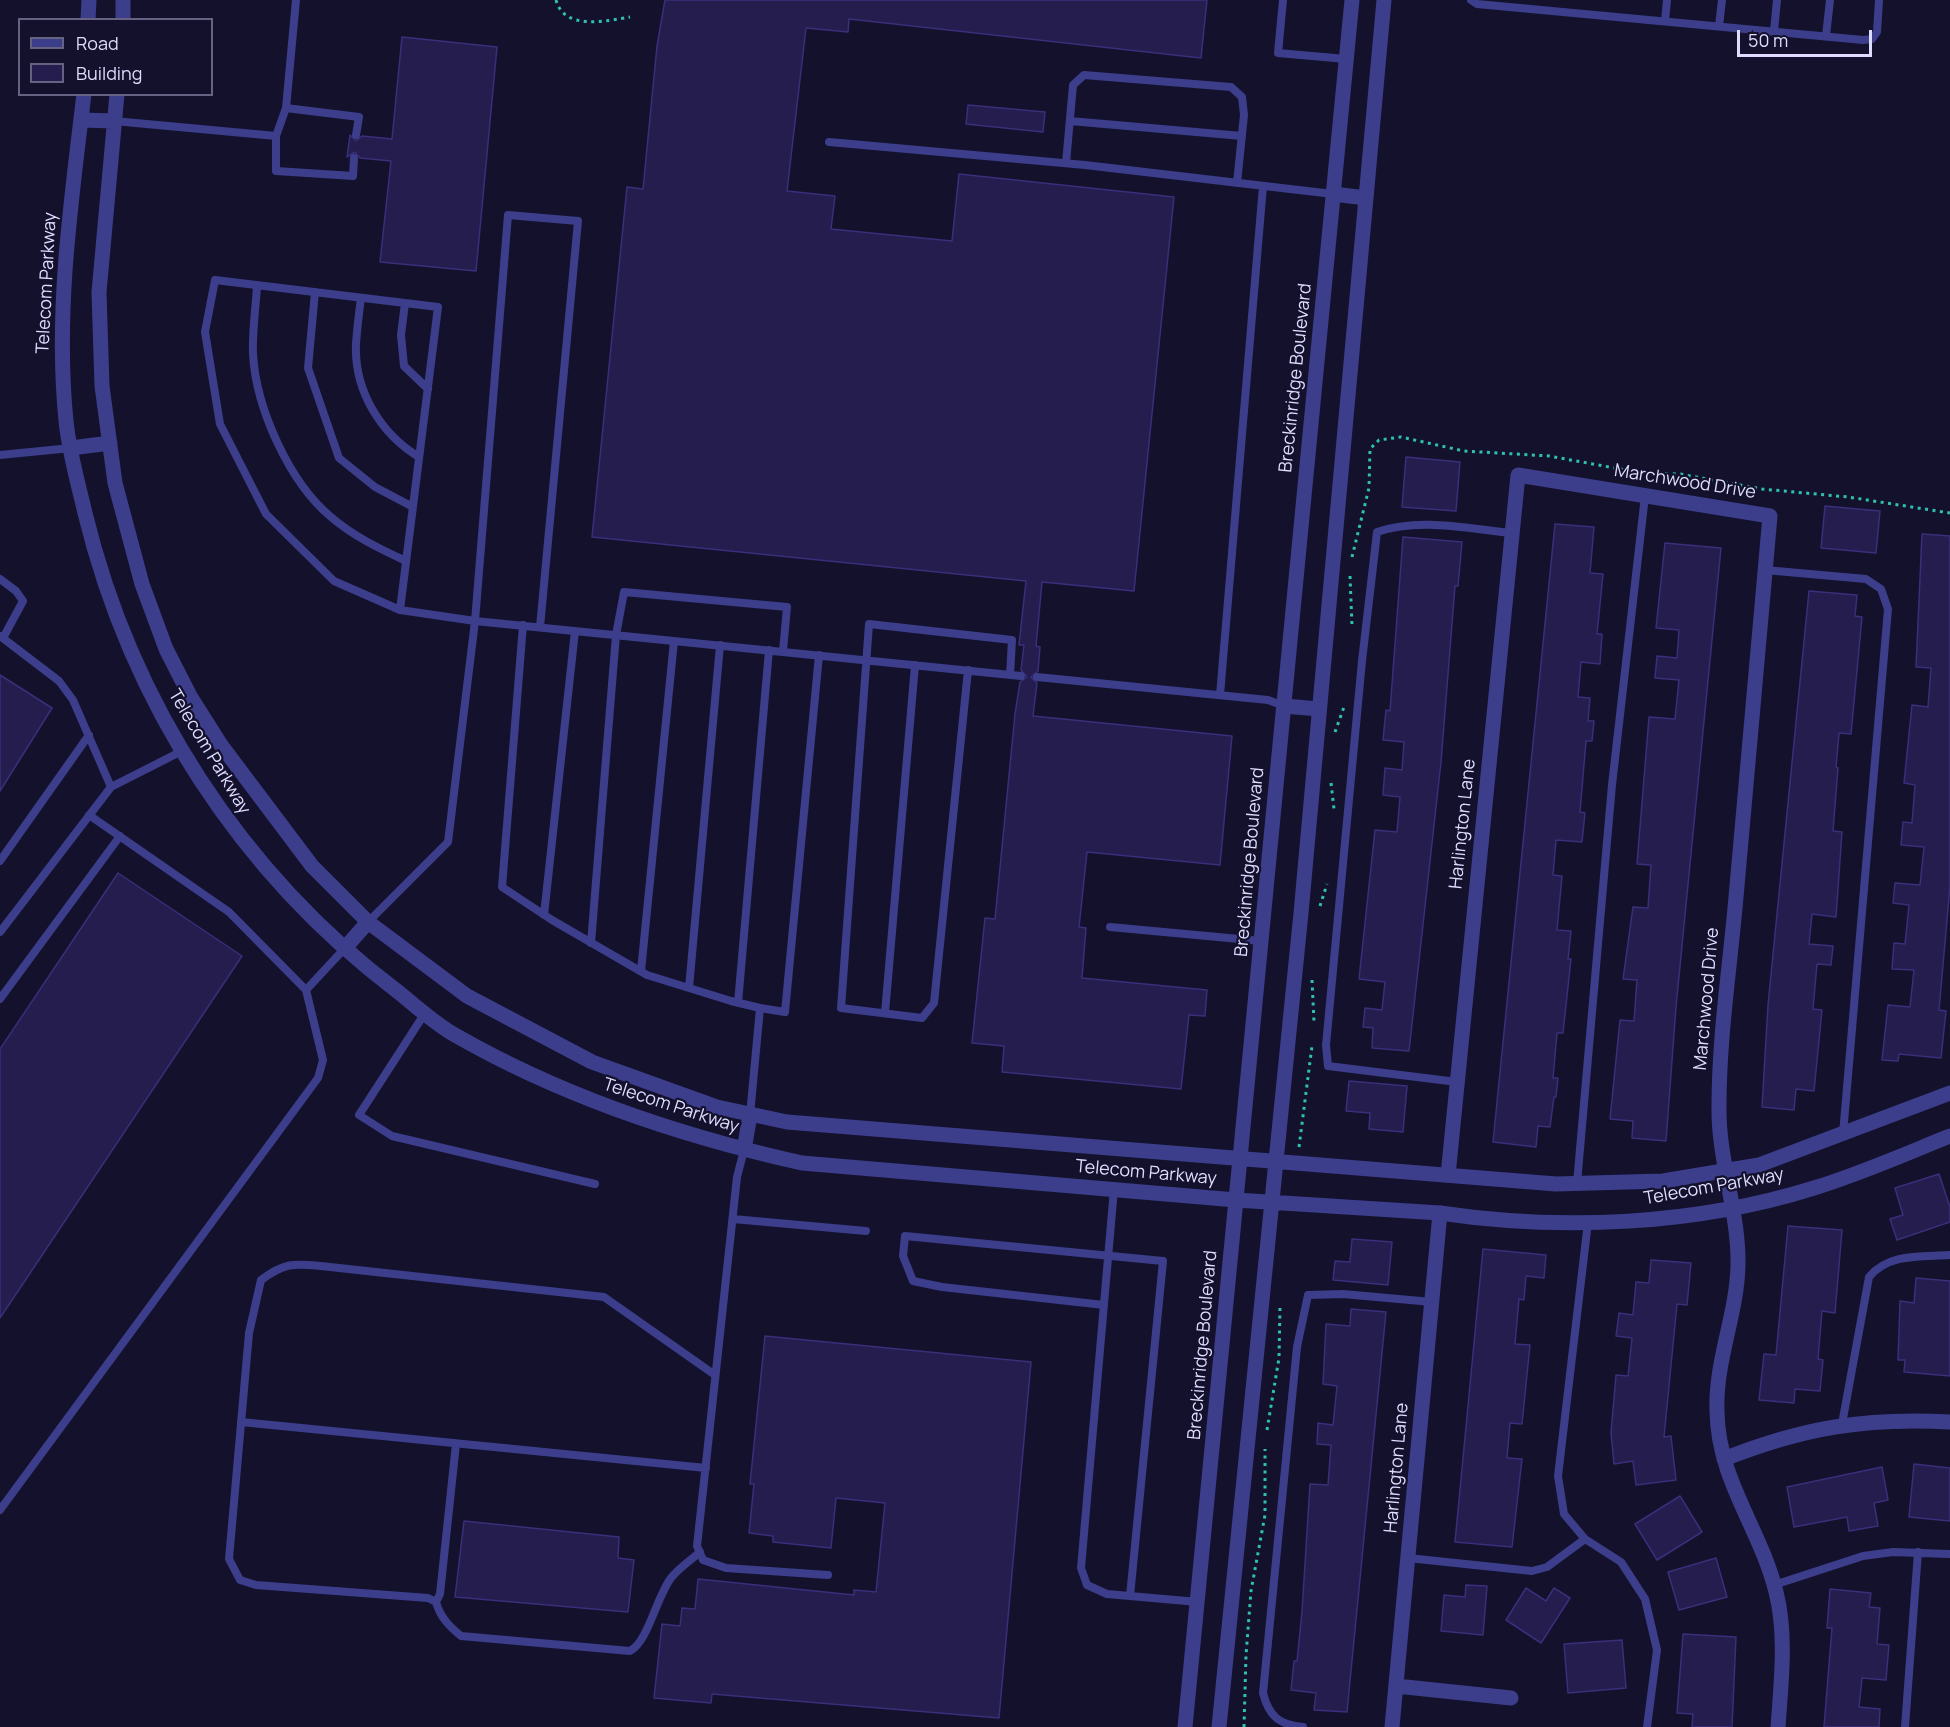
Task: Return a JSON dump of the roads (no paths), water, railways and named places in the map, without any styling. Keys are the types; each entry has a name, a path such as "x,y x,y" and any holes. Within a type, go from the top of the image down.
{"street":[{"path":"88,18 89,0"},
{"path":"123,0 123,18"},
{"name":"Breckinridge Boulevard","path":"1185,1727 1352,0"},
{"path":"1219,1727 1276,1163 1384,0"},
{"name":"Telecom Parkway","path":"84,96 67,233 62,327 66,423 95,555 122,630 140,672 182,751 216,808 249,850 287,892 345,948 452,1033 534,1077 624,1114 744,1150 802,1163 1236,1200 1545,1222 1656,1219 1733,1207 1812,1189 1950,1136"},
{"name":"Telecom Parkway","path":"117,96 99,292 102,386 115,483 142,584 166,649 190,696 221,745 312,866 368,922 467,996 549,1042 592,1062 717,1107 818,1126 1276,1163 1577,1183 1663,1181 1726,1172 1784,1157 1950,1093"},
{"path":"81,120 114,121"},
{"path":"1334,194 1366,198"},
{"path":"71,448 110,443"},
{"name":"Marchwood Drive","path":"1518,476 1770,516 1723,1022 1719,1107 1726,1172 1733,1207 1738,1264 1735,1295 1718,1376 1717,1414 1729,1479 1763,1551 1774,1585 1781,1627 1778,1727"},
{"name":"Harlington Lane","path":"1448,1175 1518,476"},
{"path":"1284,706 1319,709"},
{"path":"345,948 368,922"},
{"path":"744,1150 750,1115"},
{"name":"Harlington Lane","path":"1392,1727 1440,1213"},
{"path":"1724,1459 1767,1442 1842,1424 1904,1419 1950,1422"},
{"path":"1396,1686 1511,1698"}],"lane":[{"path":"296,0 286,108 276,136 276,171 353,176 354,158"},
{"path":"1283,0 1278,53 1347,59"},
{"path":"1471,0 1477,4 1872,39 1877,32 1879,0"},
{"path":"1665,21 1667,0"},
{"path":"1719,26 1722,0"},
{"path":"1774,32 1777,0"},
{"path":"1826,36 1830,0"},
{"path":"1066,164 1073,85 1084,75 1231,87 1242,97 1242,136 1237,183"},
{"path":"286,108 359,117 356,135"},
{"path":"114,121 276,136"},
{"path":"1070,121 1242,136"},
{"path":"829,142 1066,164 1334,194"},
{"path":"1220,695 1263,186"},
{"path":"368,922 448,842 475,621 508,215 578,221 540,627"},
{"path":"400,610 438,307 215,280 206,332 220,424 266,514 334,581 400,610 475,621 1021,676"},
{"path":"257,285 253,354 264,410 291,471 330,516 374,546 406,561"},
{"path":"315,292 308,368 339,458 375,487 413,507"},
{"path":"361,298 356,347 361,382 379,423 400,446 419,457"},
{"path":"405,303 401,335 404,366 428,389"},
{"path":"0,455 71,448"},
{"path":"1577,1183 1612,785 1645,496"},
{"path":"1457,1083 1328,1066 1326,1045 1362,661 1377,532 1396,525 1423,524 1512,533"},
{"path":"1765,570 1866,579 1881,589 1888,609 1843,1134"},
{"path":"0,579 16,591 23,601 1,637 59,681 74,700 111,787"},
{"path":"591,943 616,635 624,592 787,607 783,651"},
{"path":"968,670 934,1003 922,1018 841,1008 869,624 1012,640 1010,675"},
{"path":"523,625 502,887 544,915 641,971 738,1003 785,1012 819,655"},
{"path":"544,915 575,631"},
{"path":"641,971 674,640"},
{"path":"689,988 720,645"},
{"path":"738,1003 769,650"},
{"path":"885,1013 915,665"},
{"path":"1037,677 1268,700 1284,706"},
{"path":"0,861 89,735"},
{"path":"0,932 111,787 182,751"},
{"path":"0,1510 318,1078 323,1060 306,990 229,912 89,815"},
{"path":"0,999 120,836"},
{"path":"1110,927 1262,941"},
{"path":"306,990 345,948"},
{"path":"750,1115 760,1008"},
{"path":"425,1013 359,1115 392,1136 595,1184"},
{"path":"744,1150 737,1177 697,1546 703,1560 726,1568 828,1575"},
{"path":"1114,1190 1081,1568 1088,1586 1107,1594 1198,1602"},
{"path":"733,1219 866,1231"},
{"path":"1588,1221 1558,1476 1564,1514 1585,1539 1621,1563 1646,1599 1657,1650 1647,1727"},
{"path":"1104,1305 942,1287 913,1281 903,1256 905,1236 1163,1261 1130,1596"},
{"path":"1842,1424 1869,1277 1877,1266 1890,1260 1950,1255"},
{"path":"436,1602 428,1598 256,1585 240,1580 229,1559 249,1333 261,1280 278,1267 293,1263 604,1297 715,1375"},
{"path":"1303,1727 1278,1721 1271,1714 1263,1693 1297,1347 1308,1295 1343,1294 1432,1302"},
{"path":"241,1422 706,1468"},
{"path":"456,1444 440,1594 436,1602 439,1612 461,1636 630,1651 639,1646 645,1636 654,1608 672,1577 700,1552"},
{"path":"1408,1558 1532,1571 1547,1568 1585,1539"},
{"path":"1905,1727 1918,1552"},
{"path":"1774,1585 1863,1556 1918,1552 1950,1554"}]}
